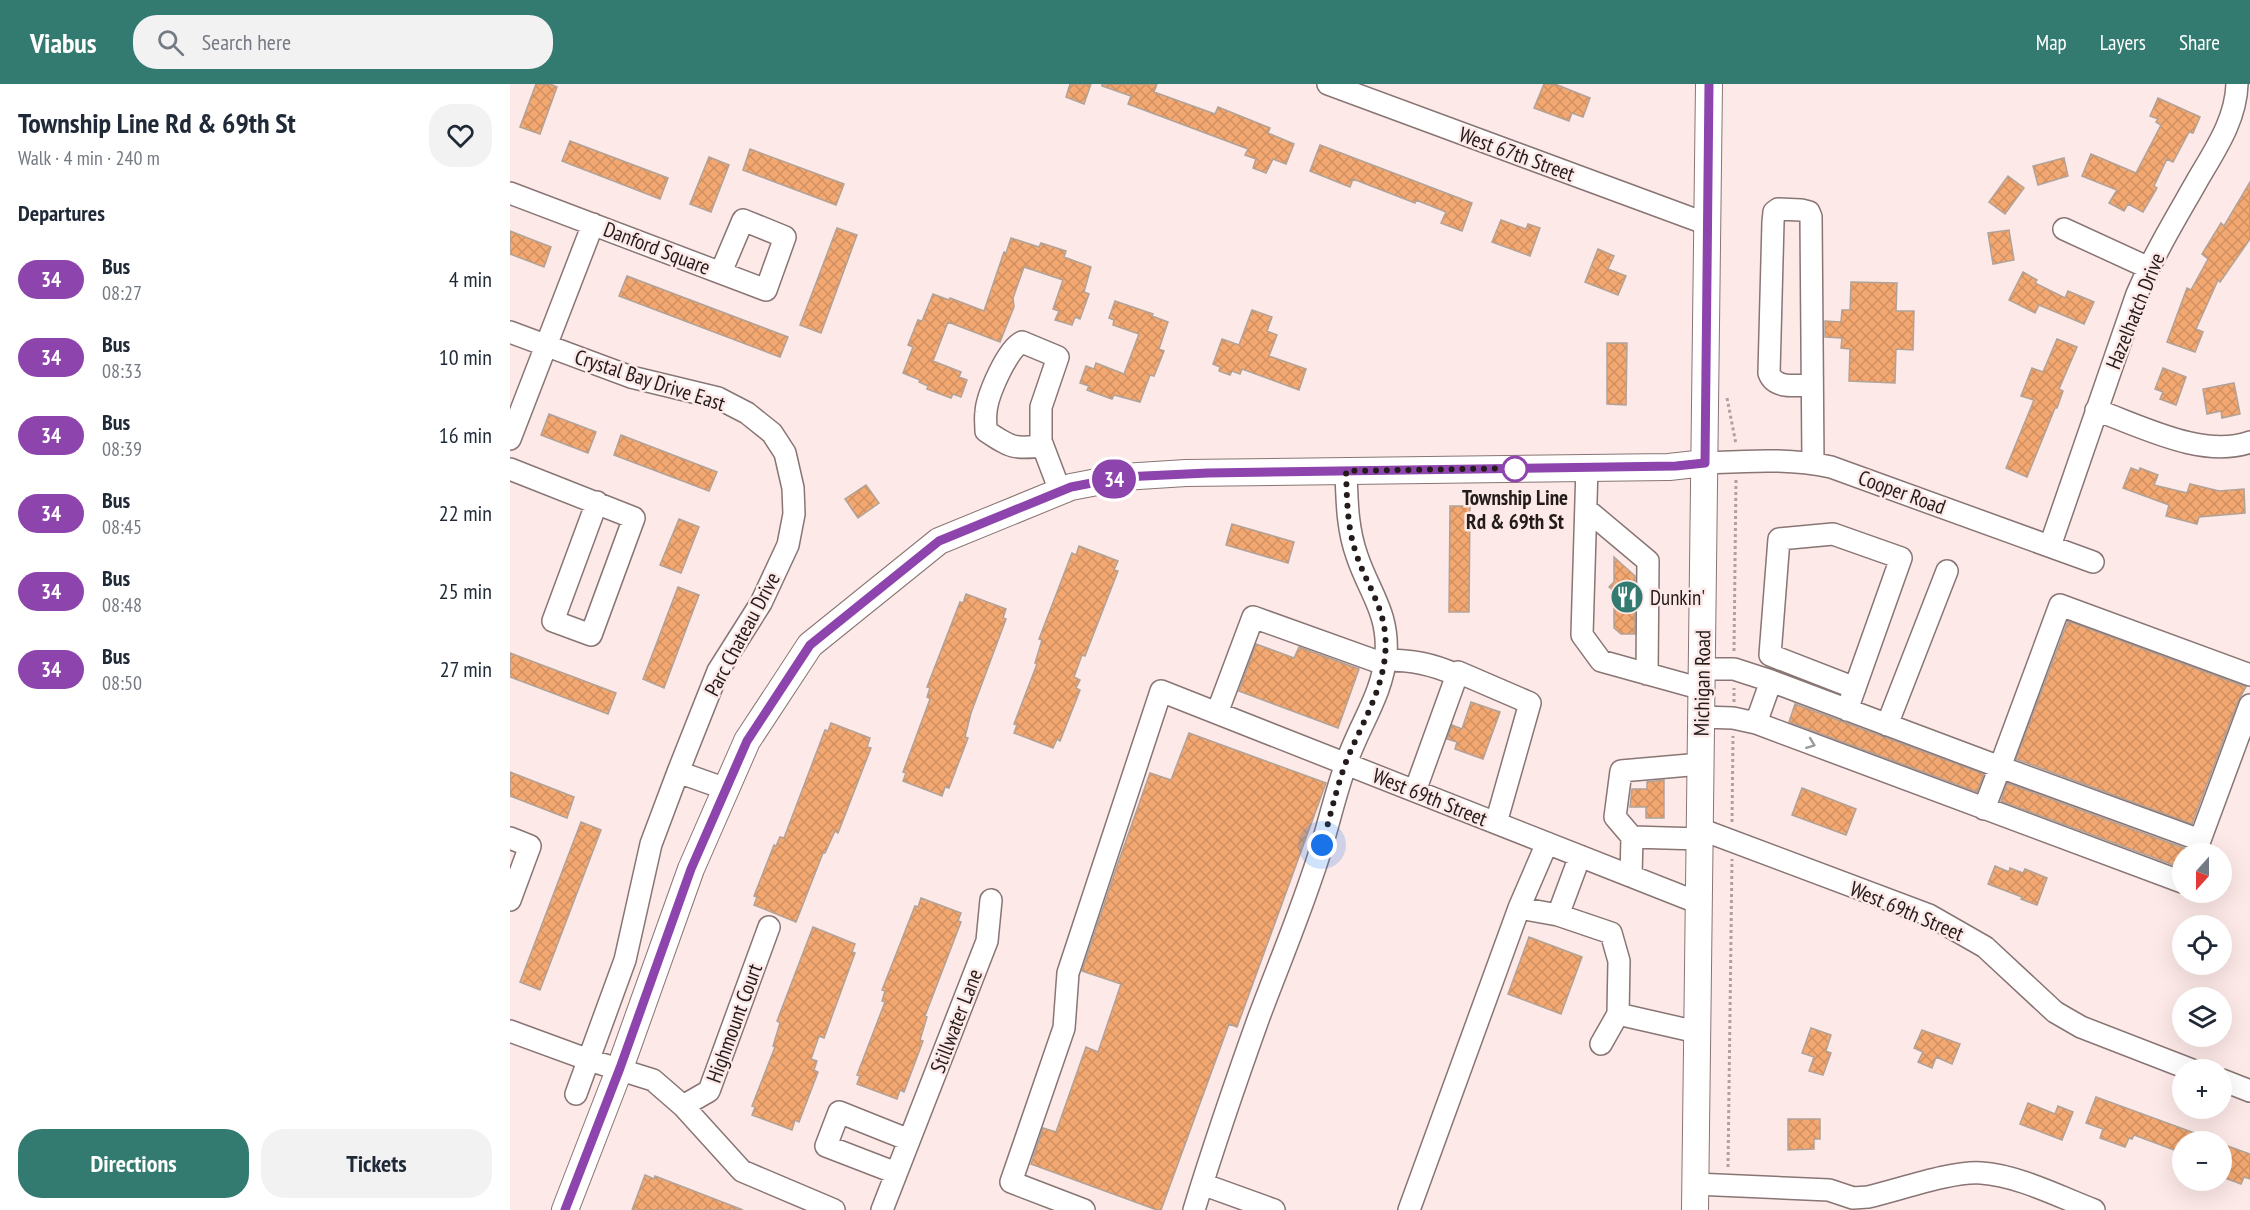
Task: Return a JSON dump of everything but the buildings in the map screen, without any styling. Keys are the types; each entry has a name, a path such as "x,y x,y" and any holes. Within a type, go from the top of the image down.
{"main road":[{"name":"Michigan Road","path":"1695,1210 1709,84"},
{"path":"565,1210 620,1068 691,869 747,741 810,645 939,541 1071,487 1123,477 1186,473 1587,468 1705,463"}],"street":[{"name":"West 67th Street","path":"1328,84 1707,224"},
{"name":"Hazelhatch Drive","path":"2049,546 2148,268 2227,128 2236,99 2237,84"},
{"name":"Danford Square","path":"510,193 721,272"},
{"path":"1812,385 1776,384 1769,373 1773,216 1778,209 1809,212 1811,218 1813,463"},
{"name":"Danford Square","path":"510,439 593,224"},
{"path":"2064,229 2148,268"},
{"name":"Crystal Bay Drive East","path":"510,332 631,377 718,398 747,413 772,433 785,453 793,488 794,514"},
{"path":"1043,446 1018,449 986,431 986,410 1004,361 1022,342 1058,357 1041,407 1041,441 1043,446 1060,491"},
{"path":"2096,410 2193,444 2216,447 2250,442"},
{"name":"Cooper Road","path":"1705,463 1778,460 1813,463 1873,480 2093,562"},
{"path":"1587,468 1582,635 1601,661 1647,674 1702,679 1734,669 2000,767 2188,843"},
{"path":"510,469 597,502 634,518 591,635 553,621 597,502"},
{"path":"1194,1210 1260,1017 1314,872 1346,764 1378,691 1385,662 1385,633 1380,609 1356,554 1351,533 1346,471"},
{"path":"1586,508 1648,561 1647,674"},
{"name":"Parc Chateau Drive","path":"576,1094 625,960 651,844 678,772 718,671 761,603 788,545 794,514"},
{"path":"1846,710 1855,688 1901,558 1833,534 1779,539 1770,655 1855,688"},
{"path":"1887,725 1947,571"},
{"path":"1984,809 2060,605 2250,675"},
{"path":"1217,713 1253,617 1385,662 1411,660 1431,664 1457,675"},
{"path":"1415,791 1458,672 1530,703 1496,823"},
{"path":"1756,723 1771,681"},
{"name":"West 69th Street","path":"1084,1210 1011,1182 1064,1028 1068,973 1161,691 1699,903"},
{"path":"2199,843 2250,705"},
{"path":"1701,717 1733,718 1756,723 2172,878"},
{"path":"1631,876 1632,837 1615,817 1621,771 1701,764"},
{"path":"678,772 726,789"},
{"name":"West 69th Street","path":"1632,837 1700,834 1935,918 1985,947 2055,1012 2081,1027 2172,1062"},
{"path":"510,838 530,846 512,888"},
{"path":"1409,1210 1519,908 1547,843"},
{"path":"1558,915 1580,856"},
{"name":"Stillwater Lane","path":"882,1210 987,941 991,900"},
{"path":"1519,908 1558,915 1611,933 1618,962 1618,1014 1601,1044"},
{"name":"Highmount Court","path":"683,1106 709,1091 770,927"},
{"path":"1618,1014 1697,1032"},
{"path":"510,1031 589,1060 653,1080 683,1106 742,1171 834,1210"},
{"path":"2232,1084 2250,1091"},
{"path":"896,1173 826,1146 832,1129 839,1112 909,1140"},
{"path":"1695,1184 1829,1190 1853,1198 1868,1197 1961,1174 1982,1173 2015,1180 2094,1210"},
{"path":"1202,1184 1274,1210"}],"bus line":[{"name":"34","path":"565,1210 620,1068 691,869 747,741 810,645 939,541 1071,487 1123,477 1186,473 1676,466 1705,463 1709,84"}],"place":[{"name":"Township Line Rd & 69th St","path":"1515,469"},
{"name":"Dunkin'","path":"1627,597"}],"route":[{"path":"1322,845 1346,764 1378,691 1386,654 1380,609 1356,554 1351,533 1346,471 1521,468 1515,469"}]}
